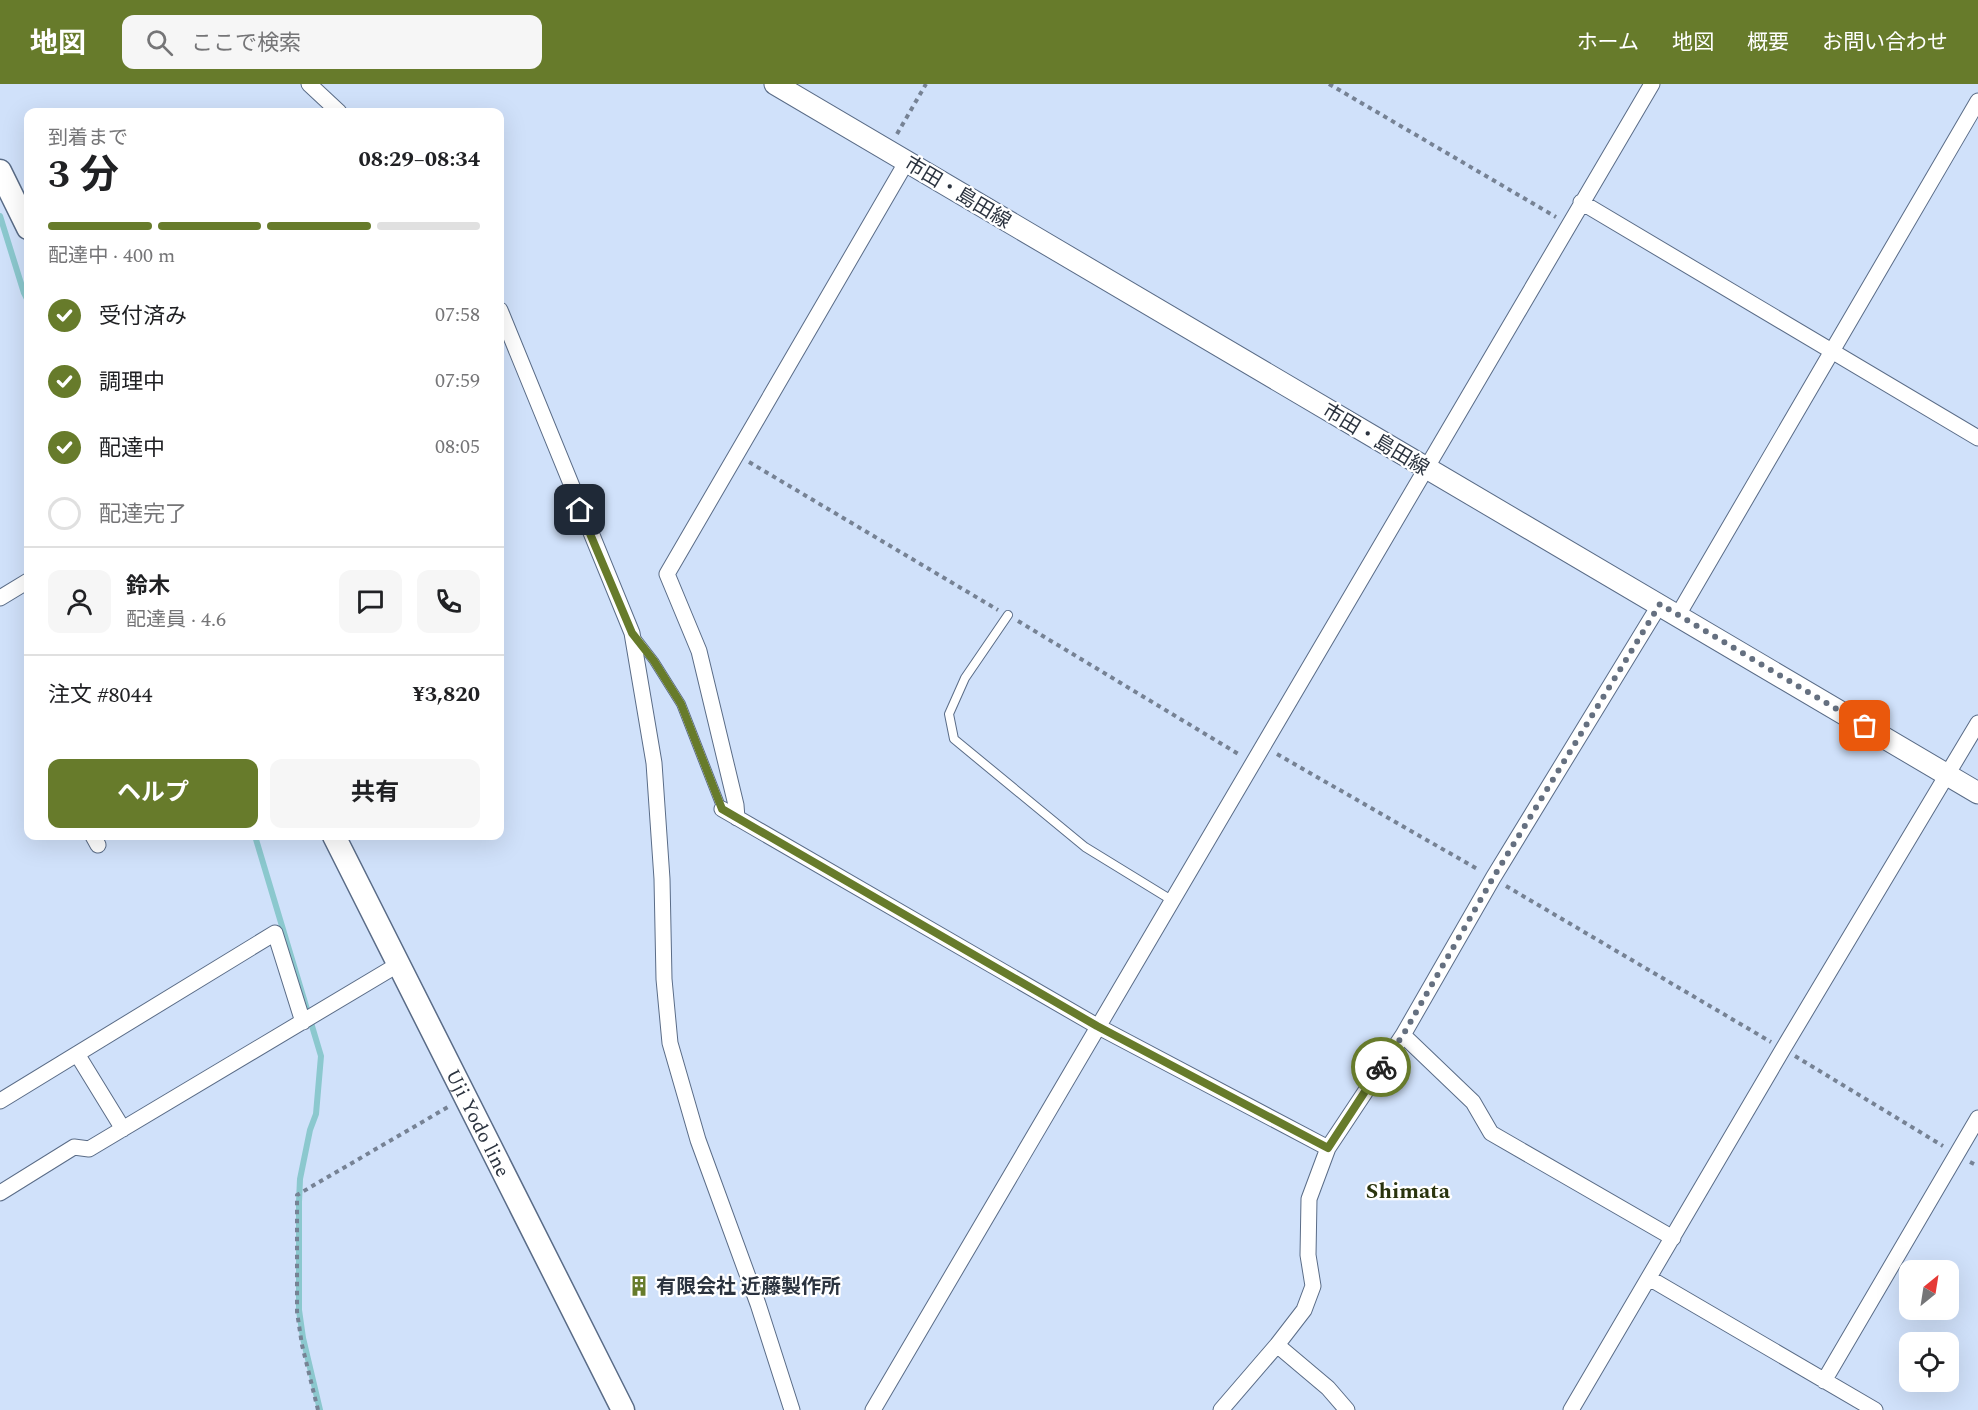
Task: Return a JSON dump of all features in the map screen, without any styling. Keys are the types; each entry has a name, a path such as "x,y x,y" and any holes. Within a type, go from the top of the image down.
{"main road":[{"path":"0,171 24,220"},
{"name":"Uji Yodo line","path":"336,840 623,1410"}],"street":[{"path":"309,84 335,108"},
{"name":"市田・島田線","path":"776,84 1426,470 1660,604 1978,793"},
{"path":"873,1410 1426,470 1581,201 1652,84"},
{"path":"1678,615 1978,101"},
{"path":"737,818 736,805 699,651 667,574 907,161"},
{"path":"1581,201 1978,438"},
{"path":"504,320 598,555 632,633 654,763 662,879 664,979 670,1043 698,1140 758,1304 792,1410"},
{"path":"0,598 24,583"},
{"path":"1221,1410 1277,1346 1304,1310 1313,1286 1308,1254 1310,1199 1328,1148 1403,1035 1493,878 1660,604"},
{"path":"1571,1410 1782,1049 1978,723"},
{"path":"722,809 1097,1026 1328,1148"},
{"path":"0,1101 275,933 303,1022"},
{"path":"0,1193 74,1147 89,1149 399,964"},
{"path":"1403,1035 1473,1102 1491,1133 1673,1238"},
{"path":"76,1054 123,1129"},
{"path":"1824,1380 1978,1118"},
{"path":"1649,1278 1824,1380 1866,1408"},
{"path":"1277,1346 1328,1388 1347,1410"}],"lane":[{"path":"1008,615 965,678 949,714 954,739 1085,847 1173,901"},
{"path":"632,633 654,661 681,704 722,809"}],"path":[{"path":"888,150 926,84"},
{"path":"1329,84 1568,224"},
{"path":"1264,746 1493,878 1978,1166"},
{"path":"318,1410 302,1345 297,1312 297,1195 466,1097"}],"waterway":[{"path":"0,216 24,293"},
{"path":"256,840 321,1056 316,1114 310,1130 300,1179 299,1202 299,1310 303,1338 320,1410"}],"way so far":[{"path":"1381,1067 1403,1035 1493,878 1660,604 1865,726"}],"place":[{"name":"有限会社 近藤製作所","path":"639,1286"}],"district":[{"name":"Shimata","path":"1408,1190"}],"route":[{"path":"580,510 632,633 654,661 681,704 722,809 1097,1026 1328,1148 1381,1067"}]}
